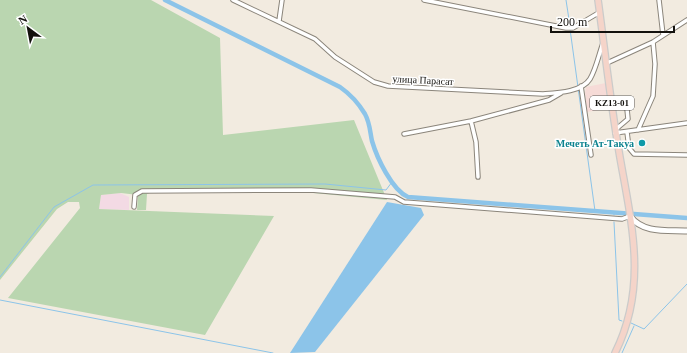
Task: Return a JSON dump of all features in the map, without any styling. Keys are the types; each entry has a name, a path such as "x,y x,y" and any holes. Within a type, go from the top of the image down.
{"main road":[{"name":"KZ13-01","path":"598,0 615,131 629,205 635,272 631,313 615,353"},
{"path":"630,216 639,225 647,229 687,231"}],"street":[{"name":"улица Парасат","path":"233,0 315,39 336,57 374,82 388,86 539,94 563,92 579,87"},
{"path":"279,21 282,0"},
{"path":"424,0 570,28 600,12"},
{"path":"659,0 663,35"},
{"path":"607,63 653,42 687,20"},
{"path":"590,155 579,87 590,80 604,40"},
{"path":"638,130 653,96 655,64 653,42"},
{"path":"404,134 471,121 549,100 563,92"},
{"path":"539,94 539,103"},
{"path":"611,99 627,109 628,119 615,131"},
{"path":"471,121 476,142 478,177"},
{"path":"615,131 627,132 687,123"},
{"path":"627,132 629,148 634,154 687,155"},
{"path":"134,207 135,195 142,191 312,190 395,197 404,202 622,219 630,216"}],"shaded area":[{"path":"606,83 610,108 587,112 585,93 586,87"},
{"path":"120,193 129,197 129,210 99,209 101,195"}],"green space":[{"path":"0,0 151,0 220,38 223,135 354,120 387,200 313,193 150,193 147,194 146,210 137,210 138,195 121,193 101,195 99,209 274,216 205,335 8,298 80,208 79,202 68,202 57,209 0,280"}],"water":[{"path":"387,202 421,208 424,215 315,352 290,353"}],"waterway":[{"path":"165,0 344,90 354,99 367,117 374,148 386,173 396,188 408,197 687,218"},
{"path":"566,0 570,26"},
{"path":"570,29 595,211"},
{"path":"0,277 54,207 93,185 325,184 386,190 392,182"},
{"path":"614,222 619,320 622,321"},
{"path":"631,323 644,329 687,284"},
{"path":"0,300 273,353"},
{"path":"622,353 634,326"}],"place":[{"name":"Мечеть Ат-Такуа","path":"642,143"}]}
